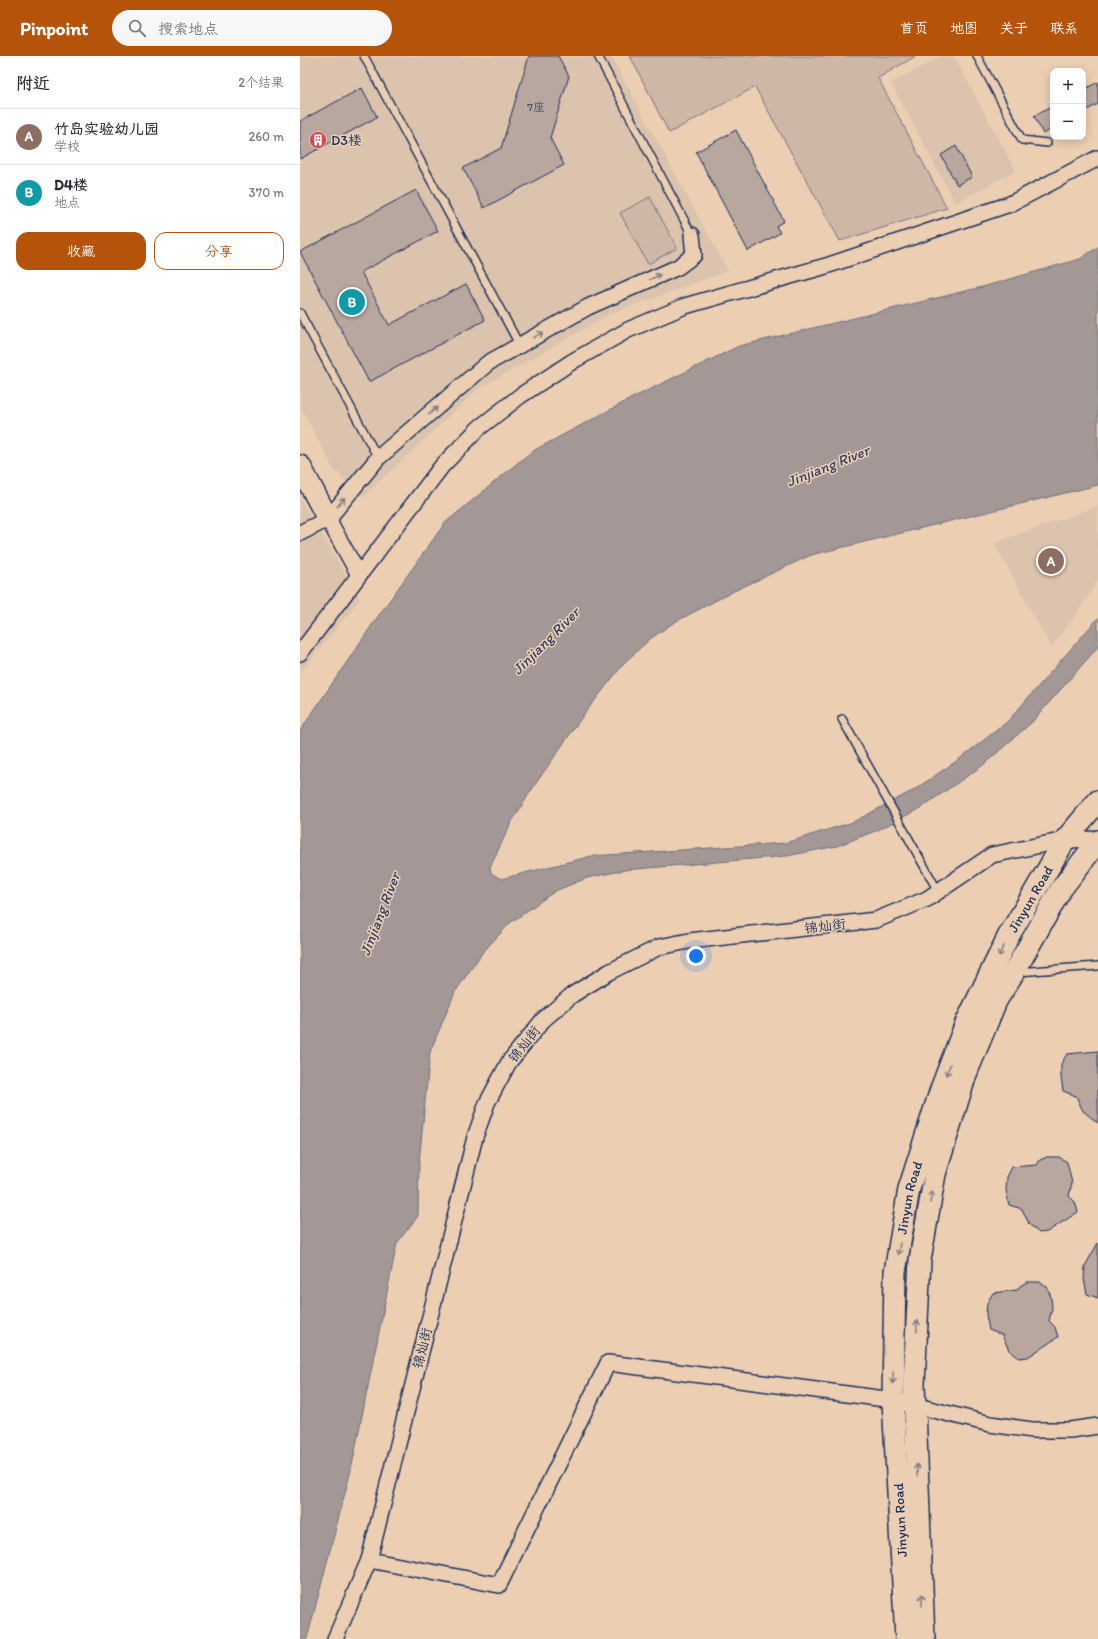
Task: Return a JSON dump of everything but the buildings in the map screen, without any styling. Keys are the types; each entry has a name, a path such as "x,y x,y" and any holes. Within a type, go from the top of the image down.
{"street":[{"path":"300,653 442,466 474,434 520,396 573,361 628,330 685,306 826,266 1010,204 1098,158"},
{"path":"300,534 328,519 378,458 488,363 588,307 678,267 694,255 692,235"},
{"path":"300,466 359,575"},
{"name":"Jinyun Road","path":"906,1639 893,1400 895,1272 909,1189 941,1089 966,1023 1008,937 1065,840 1098,801"},
{"name":"锦灿街","path":"335,1639 369,1560 475,1136 487,1103 509,1062 543,1020 572,995 609,972 659,947 689,941 876,920 927,899 992,855 1065,840 1098,840"},
{"name":"Jinyun Road","path":"924,1639 914,1384 920,1260 935,1174 966,1074 996,1001 1014,972 1060,889 1098,840"},
{"path":"369,1560 499,1585 608,1363 893,1400 990,1424 1032,1430 1070,1430 1098,1426"}],"lane":[{"path":"364,56 520,346"},
{"path":"598,56 692,235"},
{"path":"977,56 1022,140 1047,143"},
{"path":"300,313 378,458"},
{"path":"842,719 938,891"},
{"path":"1014,972 1098,966"}],"shaded area":[{"path":"300,56 611,56 728,271 610,314 477,390 363,497 334,470 300,406"},
{"path":"630,56 916,56 878,78 947,208 840,241 755,87 669,133"},
{"path":"941,56 954,56 1016,171 955,203 891,83"},
{"path":"650,197 677,248 648,264 620,213"},
{"path":"300,498 360,599 300,673"},
{"path":"1098,506 1098,580 1077,614 1051,647 994,543"}],"water":[{"name":"Jinjiang River","path":"1098,247 1098,485 811,555 734,591 673,623 650,639 625,662 584,714 534,786 511,823 490,867 491,873 501,879 592,856 785,843 853,822 914,790 958,760 1007,722 1098,618 1098,647 1032,722 982,766 919,809 878,830 837,846 787,856 625,870 587,878 555,891 510,923 482,953 455,992 430,1052 419,1162 418,1216 397,1243 351,1470 307,1639 300,1639 300,731 374,622 445,523 531,452 634,397 739,346 982,287 1080,259"}],"place":[{"name":"D3楼","path":"318,140"},
{"name":"D4楼","path":"352,302"},
{"name":"竹岛实验幼儿园","path":"1051,561"}]}
